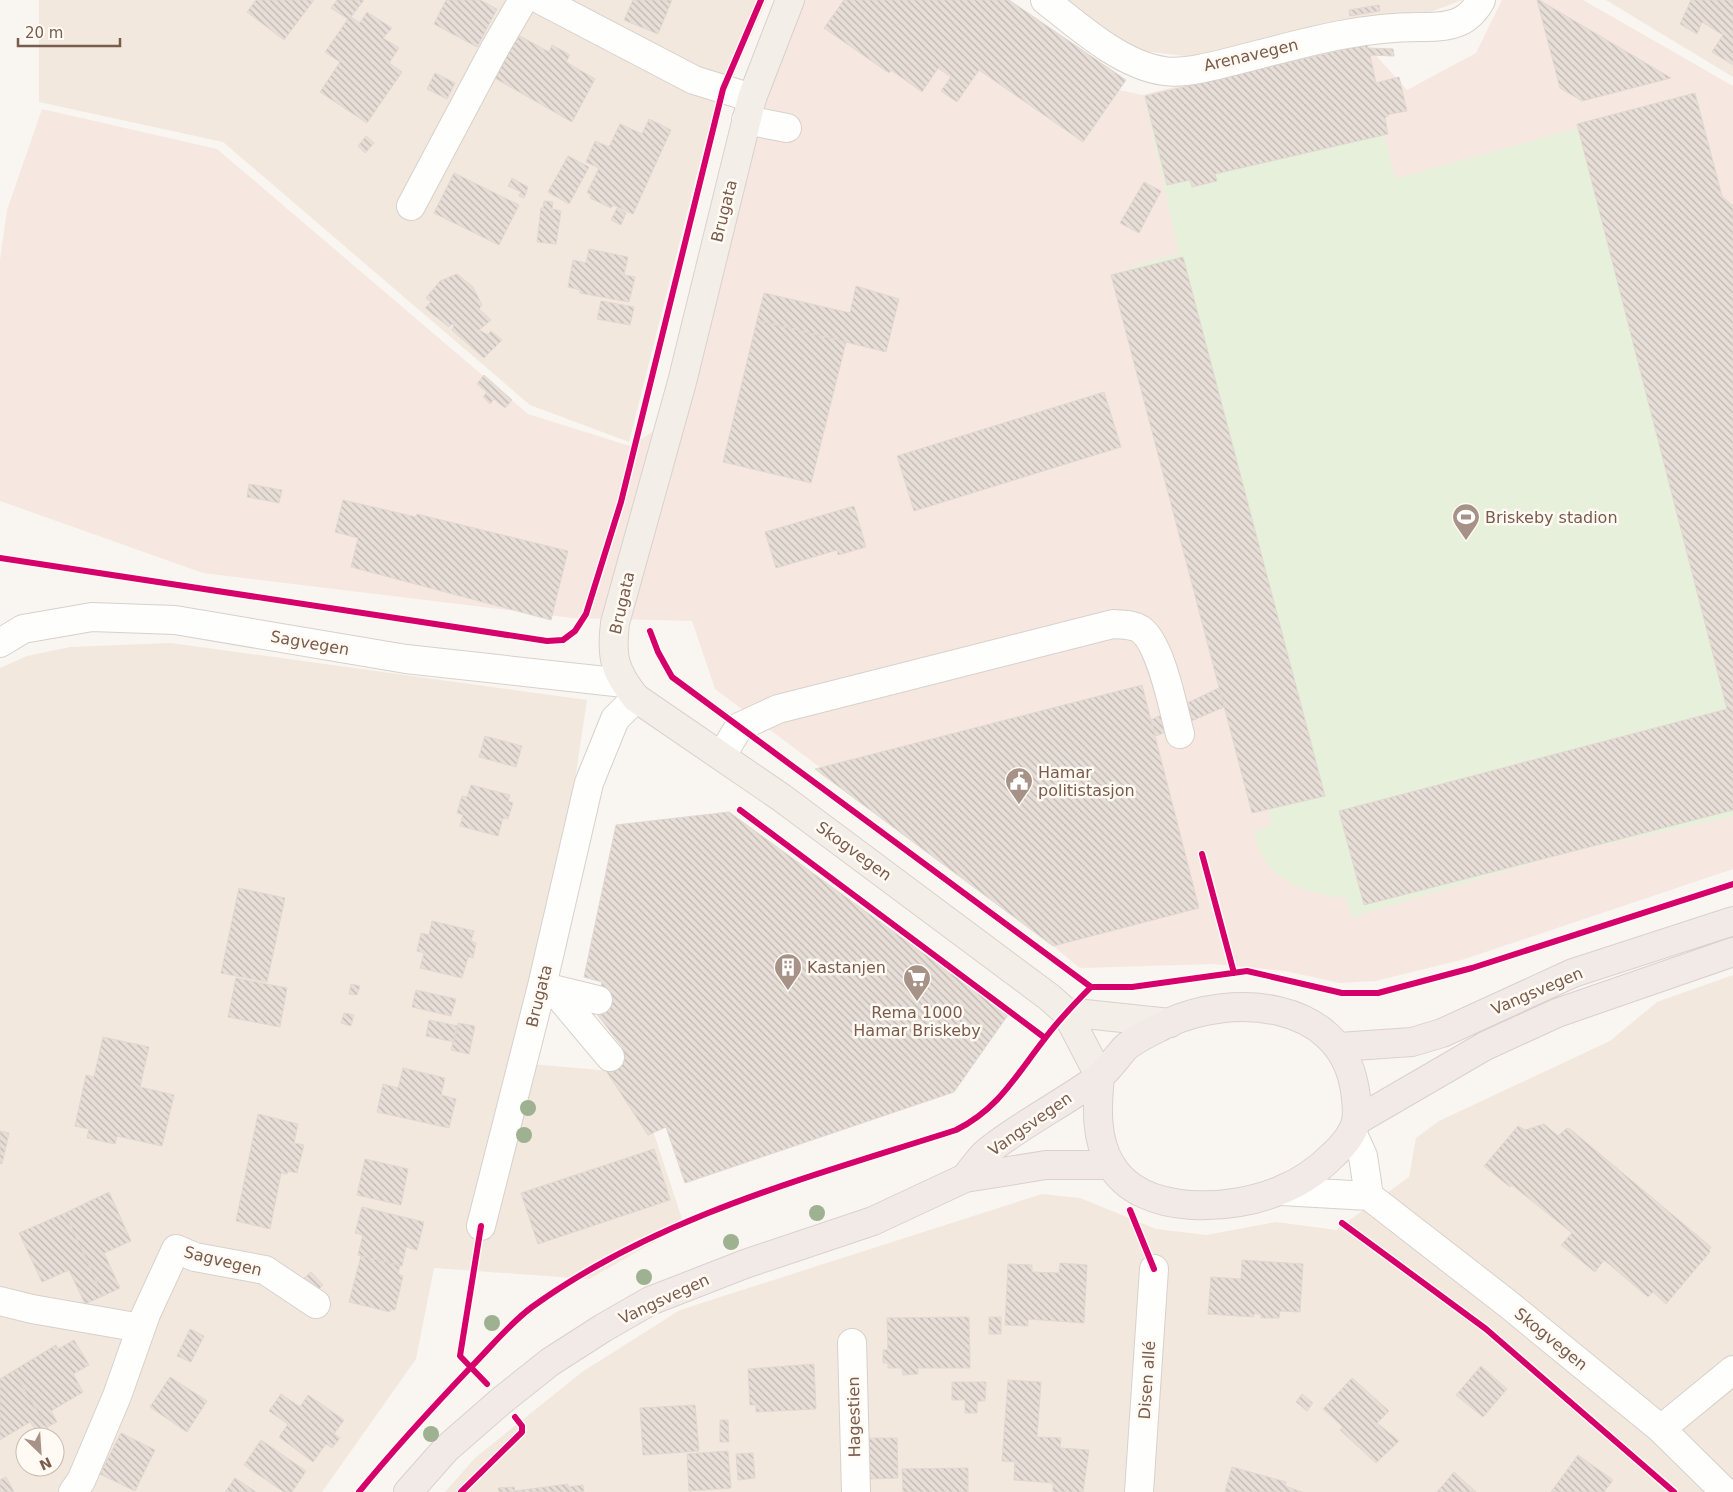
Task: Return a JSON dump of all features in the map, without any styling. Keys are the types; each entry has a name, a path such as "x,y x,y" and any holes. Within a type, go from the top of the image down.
{"highway":[{"name":"Vangsvegen","path":"965,1178 987,1152 1100,1077 1128,1046 1170,1023 1214,1008 1261,1007 1299,1016 1322,1030 1339,1048 1412,1042 1442,1033 1573,973 1733,921"},
{"name":"Vangsvegen","path":"1354,1126 1485,1046 1557,1013 1733,952"},
{"path":"1100,1077 1097,1112 1101,1140 1111,1165 1127,1183 1159,1200 1197,1205 1240,1204 1281,1191 1321,1167 1339,1150 1354,1126 1355,1086 1339,1048"},
{"name":"Vangsvegen","path":"408,1492 446,1449 501,1401 550,1362 650,1301 745,1264 873,1221 965,1178 1046,1165 1111,1165"}],"main road":[{"name":"Brugata","path":"630,690 614,663 612,646 615,623 682,382 749,109 790,0"},
{"name":"Skogvegen","path":"630,690 722,755 997,957 1066,1012 1100,1077"},
{"path":"1066,1012 1170,1023"}],"street":[{"path":"410,206 495,48 524,0"},
{"path":"541,0 787,128"},
{"name":"Arenavegen","path":"1045,0 1095,40 1143,66 1165,71 1200,68 1358,32 1398,26 1446,27 1477,7"},
{"name":"Sagvegen","path":"0,643 23,629 92,617 175,620 406,660 630,690"},
{"path":"722,755 739,727 778,709 1113,624 1132,625 1140,629 1156,648 1180,734"},
{"name":"Brugata","path":"481,1226 548,987 589,783 615,719 630,690"},
{"path":"548,987 598,1000"},
{"path":"548,987 610,1057"},
{"path":"1281,1191 1369,1196 1363,1156 1354,1126"},
{"name":"Skogvegen","path":"1369,1196 1508,1304 1661,1429 1725,1492"},
{"name":"Sagvegen","path":"73,1492 81,1481 117,1396 140,1328 176,1249 195,1258 265,1270 316,1304"},
{"name":"Disen allé","path":"1140,1492 1154,1269"},
{"path":"0,1301 32,1309 140,1328"},
{"name":"Hagestien","path":"852,1343 856,1492"},
{"path":"1661,1429 1733,1370"}],"shaded area":[{"path":"39,0 767,0 706,138 629,442 530,405 223,142 39,102"},
{"path":"795,0 967,0 1075,80 1142,95 1362,40 1407,90 1476,53 1502,0 1583,0 1733,86 1733,869 1465,959 1376,981 1340,983 1285,971 1213,964 1080,968 986,891 715,689 692,621 573,618 203,573 0,501 0,260 7,210 42,109 217,149 528,414 630,446 665,424"},
{"path":"1057,0 1462,0 1415,18 1202,58 1134,50"},
{"path":"1606,0 1733,0 1733,77"},
{"path":"171,643 587,700 562,866 520,1063 634,1073 684,1225 589,1279 434,1268 416,1359 322,1492 0,1492 0,668 27,656 70,647"},
{"path":"1733,975 1733,1492 445,1492 475,1458 582,1372 680,1310 1042,1194 1080,1198 1156,1229 1206,1235 1276,1222 1336,1230 1409,1177 1416,1138 1439,1121 1610,1041 1657,1002"}],"green space":[{"name":"Briskeby stadion","path":"1362,44 1395,179 1697,95 1720,197 1733,211 1733,816 1559,855 1352,917 1345,897 1312,892 1290,882 1272,869 1265,861 1260,850 1254,831 1272,825 1129,267 1179,253 1144,96"}],"building":[{"path":"256,0 314,0 284,40 247,12"},
{"path":"337,0 364,0 351,17 360,23 367,12 392,28 383,38 399,48 389,63 402,72 367,123 320,92 340,62 325,52 348,19 331,8"},
{"path":"446,0 480,0 497,9 477,47 434,24"},
{"path":"633,0 672,0 658,34 624,20"},
{"path":"844,0 1009,0 1126,80 1083,142 979,70 957,102 941,91 951,77 938,68 922,92 891,70 889,73 824,28"},
{"path":"1537,0 1671,78 1582,101 1560,88"},
{"path":"1691,0 1733,0 1733,65 1712,52 1723,35 1702,22 1697,34 1680,24"},
{"path":"1379,5 1380,11 1350,16 1349,10"},
{"path":"516,34 549,52 552,45 570,55 566,62 595,79 572,122 493,77"},
{"path":"1367,44 1368,48 1393,49 1394,56 1370,55 1376,83 1399,77 1407,111 1390,114 1385,118 1388,134 1215,174 1217,181 1192,187 1190,180 1167,185 1145,96"},
{"path":"435,73 455,83 447,99 427,89"},
{"path":"1695,93 1722,196 1733,206 1733,810 1364,905 1339,811 1727,709 1577,124"},
{"path":"649,119 671,130 633,214 613,205 611,208 590,198 591,194 587,193 599,168 586,162 595,141 609,147 620,124 642,134"},
{"path":"366,136 374,143 365,153 358,146"},
{"path":"568,156 589,167 569,204 548,192"},
{"path":"454,173 519,205 499,245 434,213"},
{"path":"512,178 528,187 524,198 519,196 521,192 508,186"},
{"path":"1144,182 1161,191 1139,233 1120,223"},
{"path":"544,201 553,202 552,209 561,211 556,244 537,242 541,208 543,208"},
{"path":"617,208 626,213 621,225 611,220"},
{"path":"589,249 628,257 624,275 635,277 629,302 580,293 580,290 568,287 573,260 586,263"},
{"path":"1183,257 1325,796 1252,813 1111,275"},
{"path":"457,274 473,287 482,305 479,309 491,320 479,330 488,335 491,331 502,340 484,358 452,330 454,326 452,324 449,327 425,308 431,302 426,298 440,281"},
{"path":"856,286 899,299 886,352 757,320 764,293 850,313"},
{"path":"601,301 634,307 630,325 597,319"},
{"path":"757,320 846,342 811,483 723,462"},
{"path":"484,375 512,400 505,408 494,399 490,404 483,397 487,392 477,384"},
{"path":"1104,392 1121,447 914,511 897,456"},
{"path":"249,484 282,490 279,503 247,497"},
{"path":"343,500 416,517 417,514 568,551 551,620 351,567 358,538 335,532"},
{"path":"854,506 866,547 838,555 837,550 776,568 765,532"},
{"name":"Hamar politistasjon","path":"1142,685 1199,908 1053,946 815,769"},
{"path":"1219,688 1224,707 1156,736 1151,720"},
{"path":"485,736 522,746 516,767 479,757"},
{"path":"471,785 510,795 508,801 513,803 508,819 503,818 498,836 460,826 463,815 457,813 462,796 467,797"},
{"name":"Kastanjen","path":"729,812 1008,1015 954,1092 685,1183 666,1127 648,1135 601,1063 623,1048 596,1013 602,982 584,977 616,825"},
{"path":"239,888 285,898 267,982 221,973"},
{"path":"432,921 474,931 471,941 476,943 473,958 468,957 462,978 420,968 424,953 417,951 421,933 429,935"},
{"path":"236,978 287,988 280,1027 228,1017"},
{"path":"351,984 360,986 357,995 349,994"},
{"path":"416,990 456,999 451,1016 412,1007"},
{"path":"344,1013 354,1015 351,1026 341,1023"},
{"path":"429,1020 458,1026 454,1042 426,1036"},
{"path":"458,1023 475,1026 469,1054 451,1050"},
{"path":"103,1037 149,1047 140,1087 174,1095 162,1146 117,1136 115,1144 87,1138 89,1129 75,1126 86,1075 94,1077"},
{"path":"403,1068 445,1078 441,1095 456,1099 449,1128 377,1112 383,1084 398,1088"},
{"path":"258,1114 298,1124 294,1143 304,1145 297,1173 288,1171 287,1174 281,1173 270,1229 236,1221"},
{"path":"1544,1124 1558,1136 1567,1128 1570,1129 1711,1247 1710,1252 1666,1304 1653,1292 1648,1297 1604,1260 1595,1272 1561,1245 1572,1233 1512,1185 1510,1187 1484,1166 1518,1126 1525,1130"},
{"path":"0,1131 9,1133 2,1164 0,1163"},
{"path":"654,1149 670,1200 538,1244 521,1193"},
{"path":"365,1159 408,1169 401,1205 357,1195"},
{"path":"109,1192 131,1241 104,1253 120,1288 103,1296 65,1213"},
{"path":"362,1207 424,1222 417,1250 406,1247 402,1266 358,1255 363,1235 355,1233"},
{"path":"65,1213 103,1296 85,1304 69,1270 42,1282 19,1233"},
{"path":"361,1256 400,1265 398,1274 403,1276 395,1310 390,1309 390,1312 349,1302"},
{"path":"1242,1260 1303,1264 1300,1312 1280,1311 1279,1318 1261,1318 1261,1314 1254,1314 1254,1317 1208,1314 1211,1277 1241,1279"},
{"path":"1060,1263 1087,1265 1084,1323 1028,1319 1028,1326 1005,1325 1008,1264 1032,1265 1032,1272 1059,1273"},
{"path":"311,1272 323,1285 314,1294 301,1281"},
{"path":"969,1317 970,1368 918,1368 918,1374 903,1375 902,1368 888,1368 888,1363 883,1363 883,1350 888,1350 887,1318"},
{"path":"989,1317 1001,1317 1001,1334 989,1334"},
{"path":"190,1329 204,1336 191,1362 177,1356"},
{"path":"74,1340 89,1365 73,1374 83,1392 51,1411 57,1422 47,1427 13,1371 56,1345 58,1349"},
{"path":"814,1364 816,1409 756,1412 756,1405 750,1405 748,1369"},
{"path":"1481,1366 1507,1389 1483,1417 1456,1395"},
{"path":"13,1371 47,1427 34,1427 30,1422 22,1427 15,1427 15,1431 0,1440 0,1379"},
{"path":"170,1377 207,1401 187,1432 150,1407"},
{"path":"1352,1378 1389,1411 1377,1423 1399,1441 1376,1463 1340,1430 1343,1427 1323,1409"},
{"path":"1008,1380 1041,1382 1037,1437 1061,1438 1060,1448 1089,1450 1083,1492 1053,1492 1053,1483 1014,1480 1015,1462 1002,1461"},
{"path":"952,1382 986,1382 985,1401 977,1401 977,1413 965,1413 965,1400 952,1400"},
{"path":"281,1394 300,1407 308,1395 344,1420 334,1434 340,1438 332,1448 326,1444 313,1462 279,1437 288,1424 269,1411"},
{"path":"1302,1394 1313,1403 1307,1411 1296,1402"},
{"path":"695,1405 699,1451 643,1455 640,1408"},
{"path":"720,1420 728,1420 729,1442 720,1442"},
{"path":"121,1433 155,1450 135,1491 100,1474"},
{"path":"869,1438 897,1438 898,1478 870,1479"},
{"path":"261,1440 306,1471 292,1492 284,1492 244,1465"},
{"path":"728,1451 731,1488 689,1491 687,1454"},
{"path":"753,1453 755,1478 738,1480 736,1454"},
{"path":"1578,1455 1613,1480 1604,1492 1551,1492"},
{"path":"1232,1467 1286,1482 1285,1486 1302,1492 1225,1492"},
{"path":"968,1468 968,1492 903,1492 902,1469"},
{"path":"1454,1472 1476,1492 1437,1492"},
{"path":"6,1477 14,1492 0,1492 0,1480"},
{"path":"235,1478 256,1492 225,1492"},
{"path":"568,1484 568,1487 583,1485 584,1492 499,1492 498,1488 514,1487 515,1491"}],"cycle path":[{"path":"0,558 547,641 563,640 575,631 586,614 621,502 723,89 761,0"},
{"path":"650,631 658,652 672,677 1091,987 1132,987 1247,971 1342,993 1378,993 1472,968 1733,884"},
{"path":"740,810 1045,1038"},
{"path":"1202,854 1234,973"},
{"path":"359,1492 399,1444 442,1398 508,1328 532,1307 580,1275 683,1223 791,1183 956,1130 971,1122 1005,1091 1054,1027 1091,987"},
{"path":"1130,1210 1154,1269"},
{"path":"1342,1223 1486,1329 1674,1492"},
{"path":"481,1226 460,1356 487,1384"},
{"path":"461,1492 522,1432 522,1426 515,1417"}],"place":[{"name":"Briskeby stadion","path":"1466,541"},
{"name":"Hamar politistasjon","path":"1019,805"},
{"name":"Kastanjen","path":"788,991"},
{"name":"Rema 1000 Hamar Briskeby","path":"917,1002"}]}
